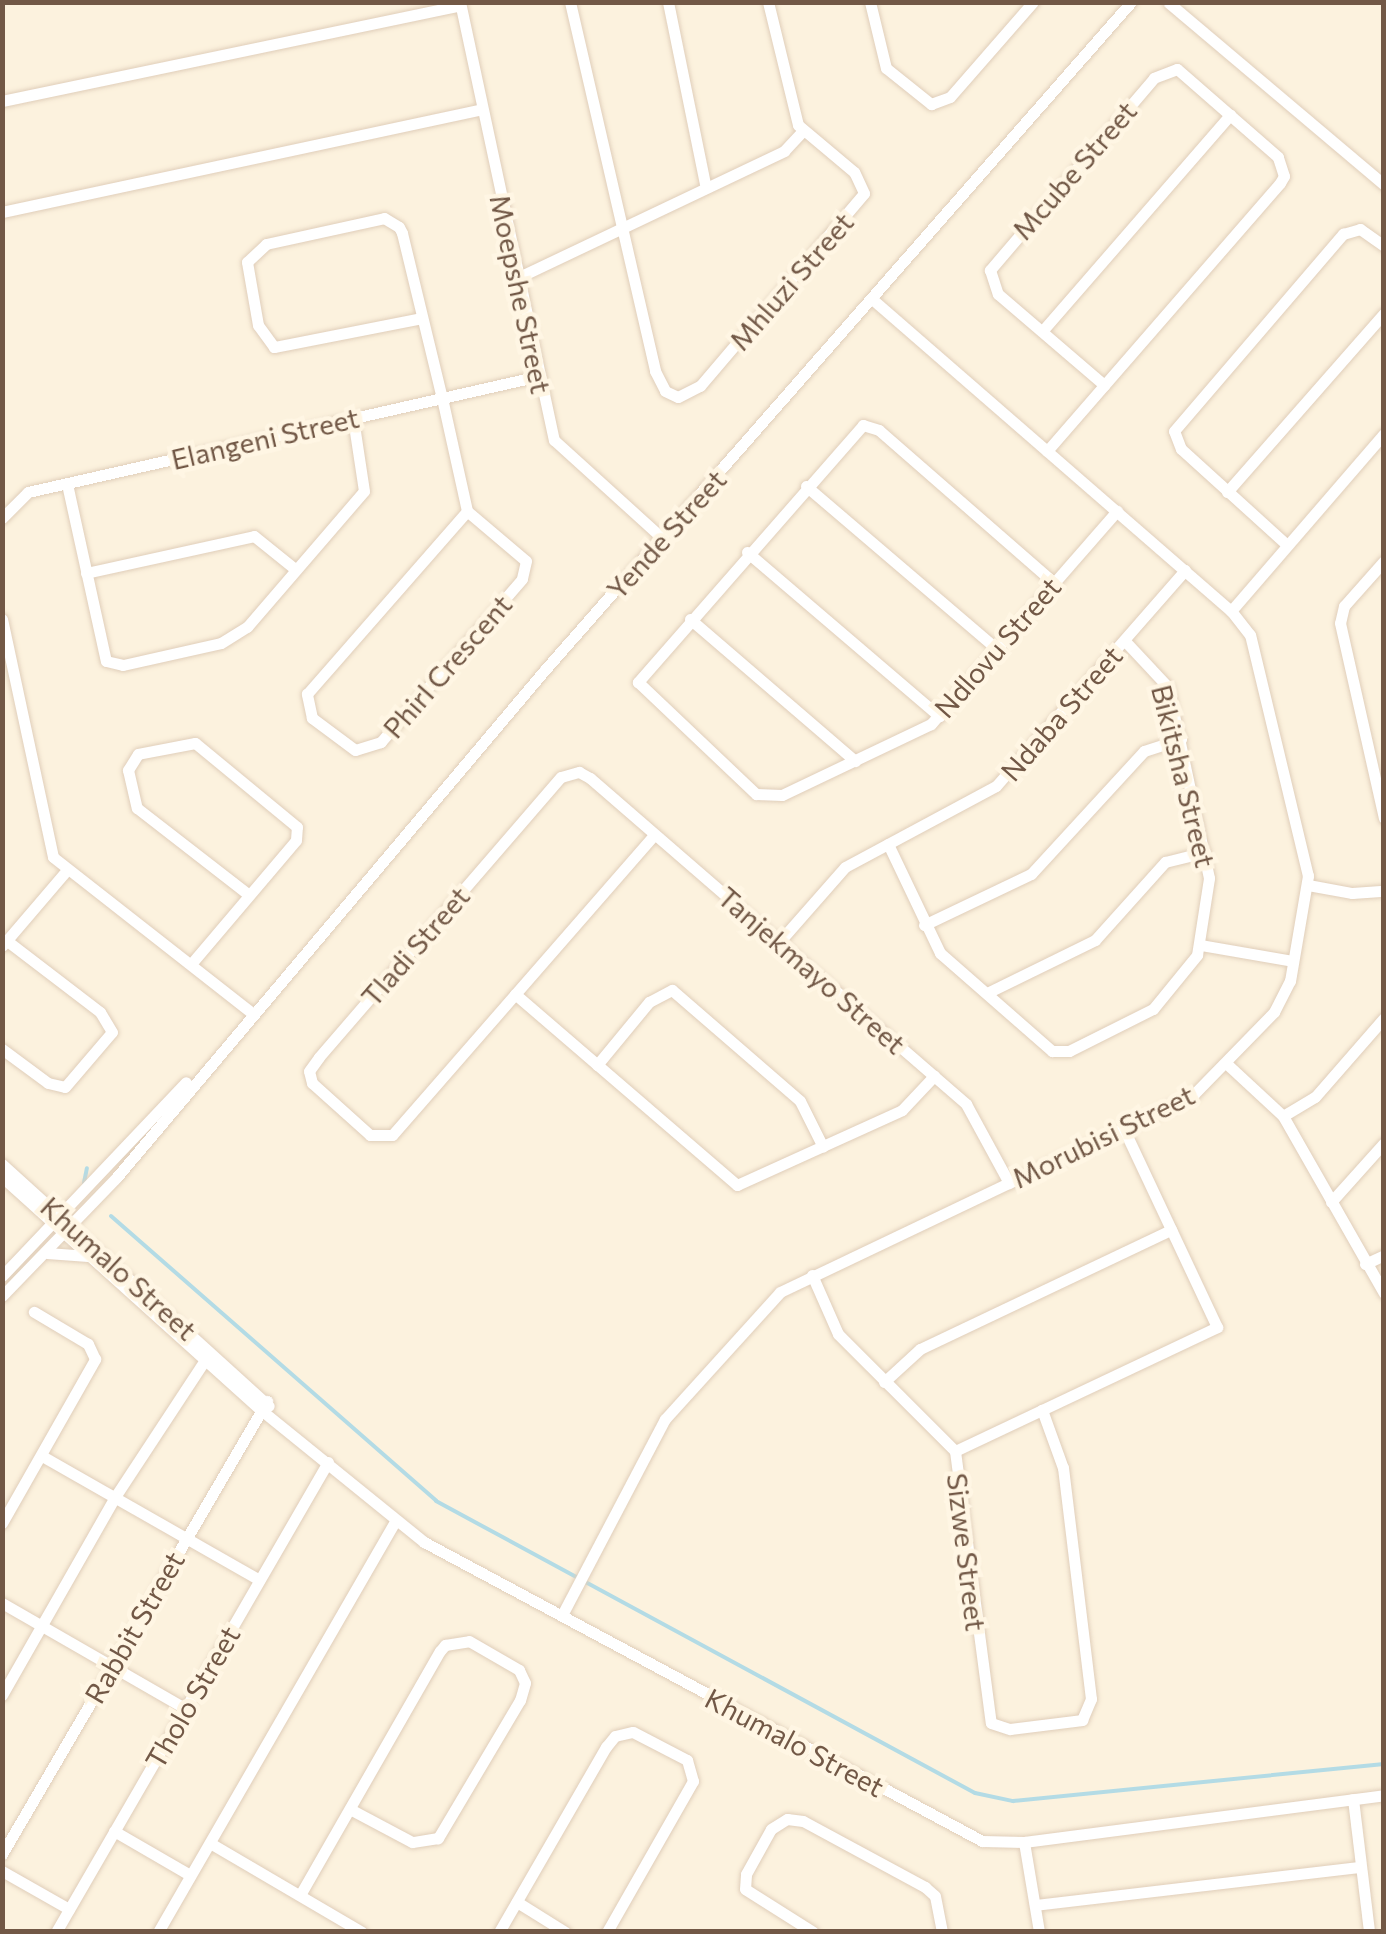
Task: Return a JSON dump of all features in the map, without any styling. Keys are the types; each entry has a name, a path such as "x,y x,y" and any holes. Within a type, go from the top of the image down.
{"street":[{"path":"570,2 621,226"},
{"path":"668,2 706,184"},
{"path":"517,278 706,184 784,151 802,132 768,2"},
{"path":"870,2 886,68 931,104 950,97 1033,2"},
{"name":"Yende Street","path":"2,1296 47,1253 65,1226 1132,2"},
{"path":"1169,2 1384,184"},
{"path":"2,100 460,4"},
{"name":"Moepshe Street","path":"460,4 538,376 558,448 663,539"},
{"name":"Mcube Street","path":"1164,69 1184,74 1230,116 1284,170 1104,385 1044,329 998,294 990,270 1164,69"},
{"path":"2,212 481,109"},
{"path":"1044,329 1230,116"},
{"name":"Mhluzi Street","path":"621,226 655,371 666,391 685,396 862,199 858,176 802,132"},
{"path":"422,318 274,347 258,326 247,262 266,244 390,219 402,233 442,398 467,511"},
{"path":"1287,544 1175,443 1176,425 1354,228 1384,246"},
{"name":"Morubisi Street","path":"562,1614 673,1408 773,1299 812,1275 1192,1095 1228,1064 1281,1001 1293,961 1308,885 1258,656 1231,611 872,299"},
{"path":"1226,492 1384,313"},
{"name":"Elangeni Street","path":"2,518 21,496 538,376"},
{"path":"1047,451 1104,385"},
{"path":"67,484 103,656 116,665 236,637 366,486 353,418"},
{"path":"855,761 690,619 863,425 879,430 1053,582"},
{"path":"1231,611 1384,434"},
{"path":"806,486 996,648"},
{"name":"PhirI Crescent","path":"467,511 518,550 527,572 381,742 355,750 312,718 307,694 467,511"},
{"name":"Ndlovu Street","path":"690,619 638,682 756,794 782,796 939,716 1117,511"},
{"path":"86,573 254,536 295,568"},
{"path":"747,552 939,716"},
{"path":"1384,561 1344,606 1340,623 1384,818"},
{"name":"Ndaba Street","path":"780,942 846,867 996,786 1184,570"},
{"path":"2,618 6,654 51,850 66,871 251,1012"},
{"name":"Bikitsha Street","path":"1124,640 1164,678 1180,738 1205,852 1209,890 1201,946"},
{"path":"924,924 1038,869 1144,751 1180,738"},
{"path":"191,964 296,840 295,822 195,744 138,754 128,770 136,808 248,894"},
{"name":"Tladi Street","path":"515,994 392,1135 370,1135 316,1090 309,1078 313,1065 562,777 572,771 590,778"},
{"name":"Tanjekmayo Street","path":"590,778 972,1111 1008,1183"},
{"path":"654,835 515,994 732,1184 757,1180 902,1110 934,1076"},
{"path":"888,844 940,953 1046,1046 1070,1052 1146,1014 1201,946 1293,961"},
{"path":"986,994 1095,940 1165,862 1205,852"},
{"path":"2,1049 48,1083 65,1087 112,1032 100,1012 4,943 66,871"},
{"path":"1308,885 1352,894 1384,891"},
{"path":"597,1065 649,1002 672,990 800,1101 823,1147"},
{"path":"1284,1116 1316,1097 1384,1018"},
{"path":"1228,1064 1284,1116 1384,1293"},
{"path":"884,1382 920,1349 1171,1230 1124,1129"},
{"path":"1331,1202 1384,1143"},
{"name":"Khumalo Street","path":"2,1164 274,1416 396,1522 968,1835 999,1844 1024,1842 1384,1796"},
{"name":"Khumalo Street","path":"2,1177 65,1226 92,1257 205,1360 264,1405"},
{"name":"Yende Street","path":"2,1276 65,1226"},
{"name":"Sizwe Street","path":"1042,1410 1063,1468 1091,1700 1087,1717 1010,1729 992,1723 955,1451 1217,1327 1171,1230"},
{"path":"47,1253 92,1257"},
{"path":"1365,1264 1384,1255"},
{"path":"812,1275 834,1328 955,1451"},
{"path":"2,1523 96,1359 88,1344 34,1312"},
{"path":"2,1695 115,1497 205,1360"},
{"name":"Rabbit Street","path":"2,1854 264,1405"},
{"path":"42,1456 259,1580"},
{"name":"Tholo Street","path":"56,1932 328,1462"},
{"path":"158,1932 396,1522"},
{"path":"2,1603 186,1709"},
{"path":"300,1895 350,1808 445,1645 469,1641 520,1670 525,1683 520,1700 438,1838 412,1842 350,1808"},
{"path":"499,1932 606,1747 621,1733 634,1732 687,1760 692,1780 607,1932"},
{"path":"1353,1800 1369,1932"},
{"path":"814,1932 745,1889 746,1874 771,1829 787,1819 803,1821 931,1892 942,1932"},
{"path":"114,1831 190,1875"},
{"path":"210,1842 362,1932"},
{"path":"1024,1842 1039,1932"},
{"path":"1034,1905 1360,1867"},
{"path":"2,1871 69,1909"},
{"path":"517,1902 565,1932"}],"waterway":[{"path":"84,1183 87,1168"},
{"path":"111,1216 436,1501 975,1793 1013,1801 1384,1764"}]}
